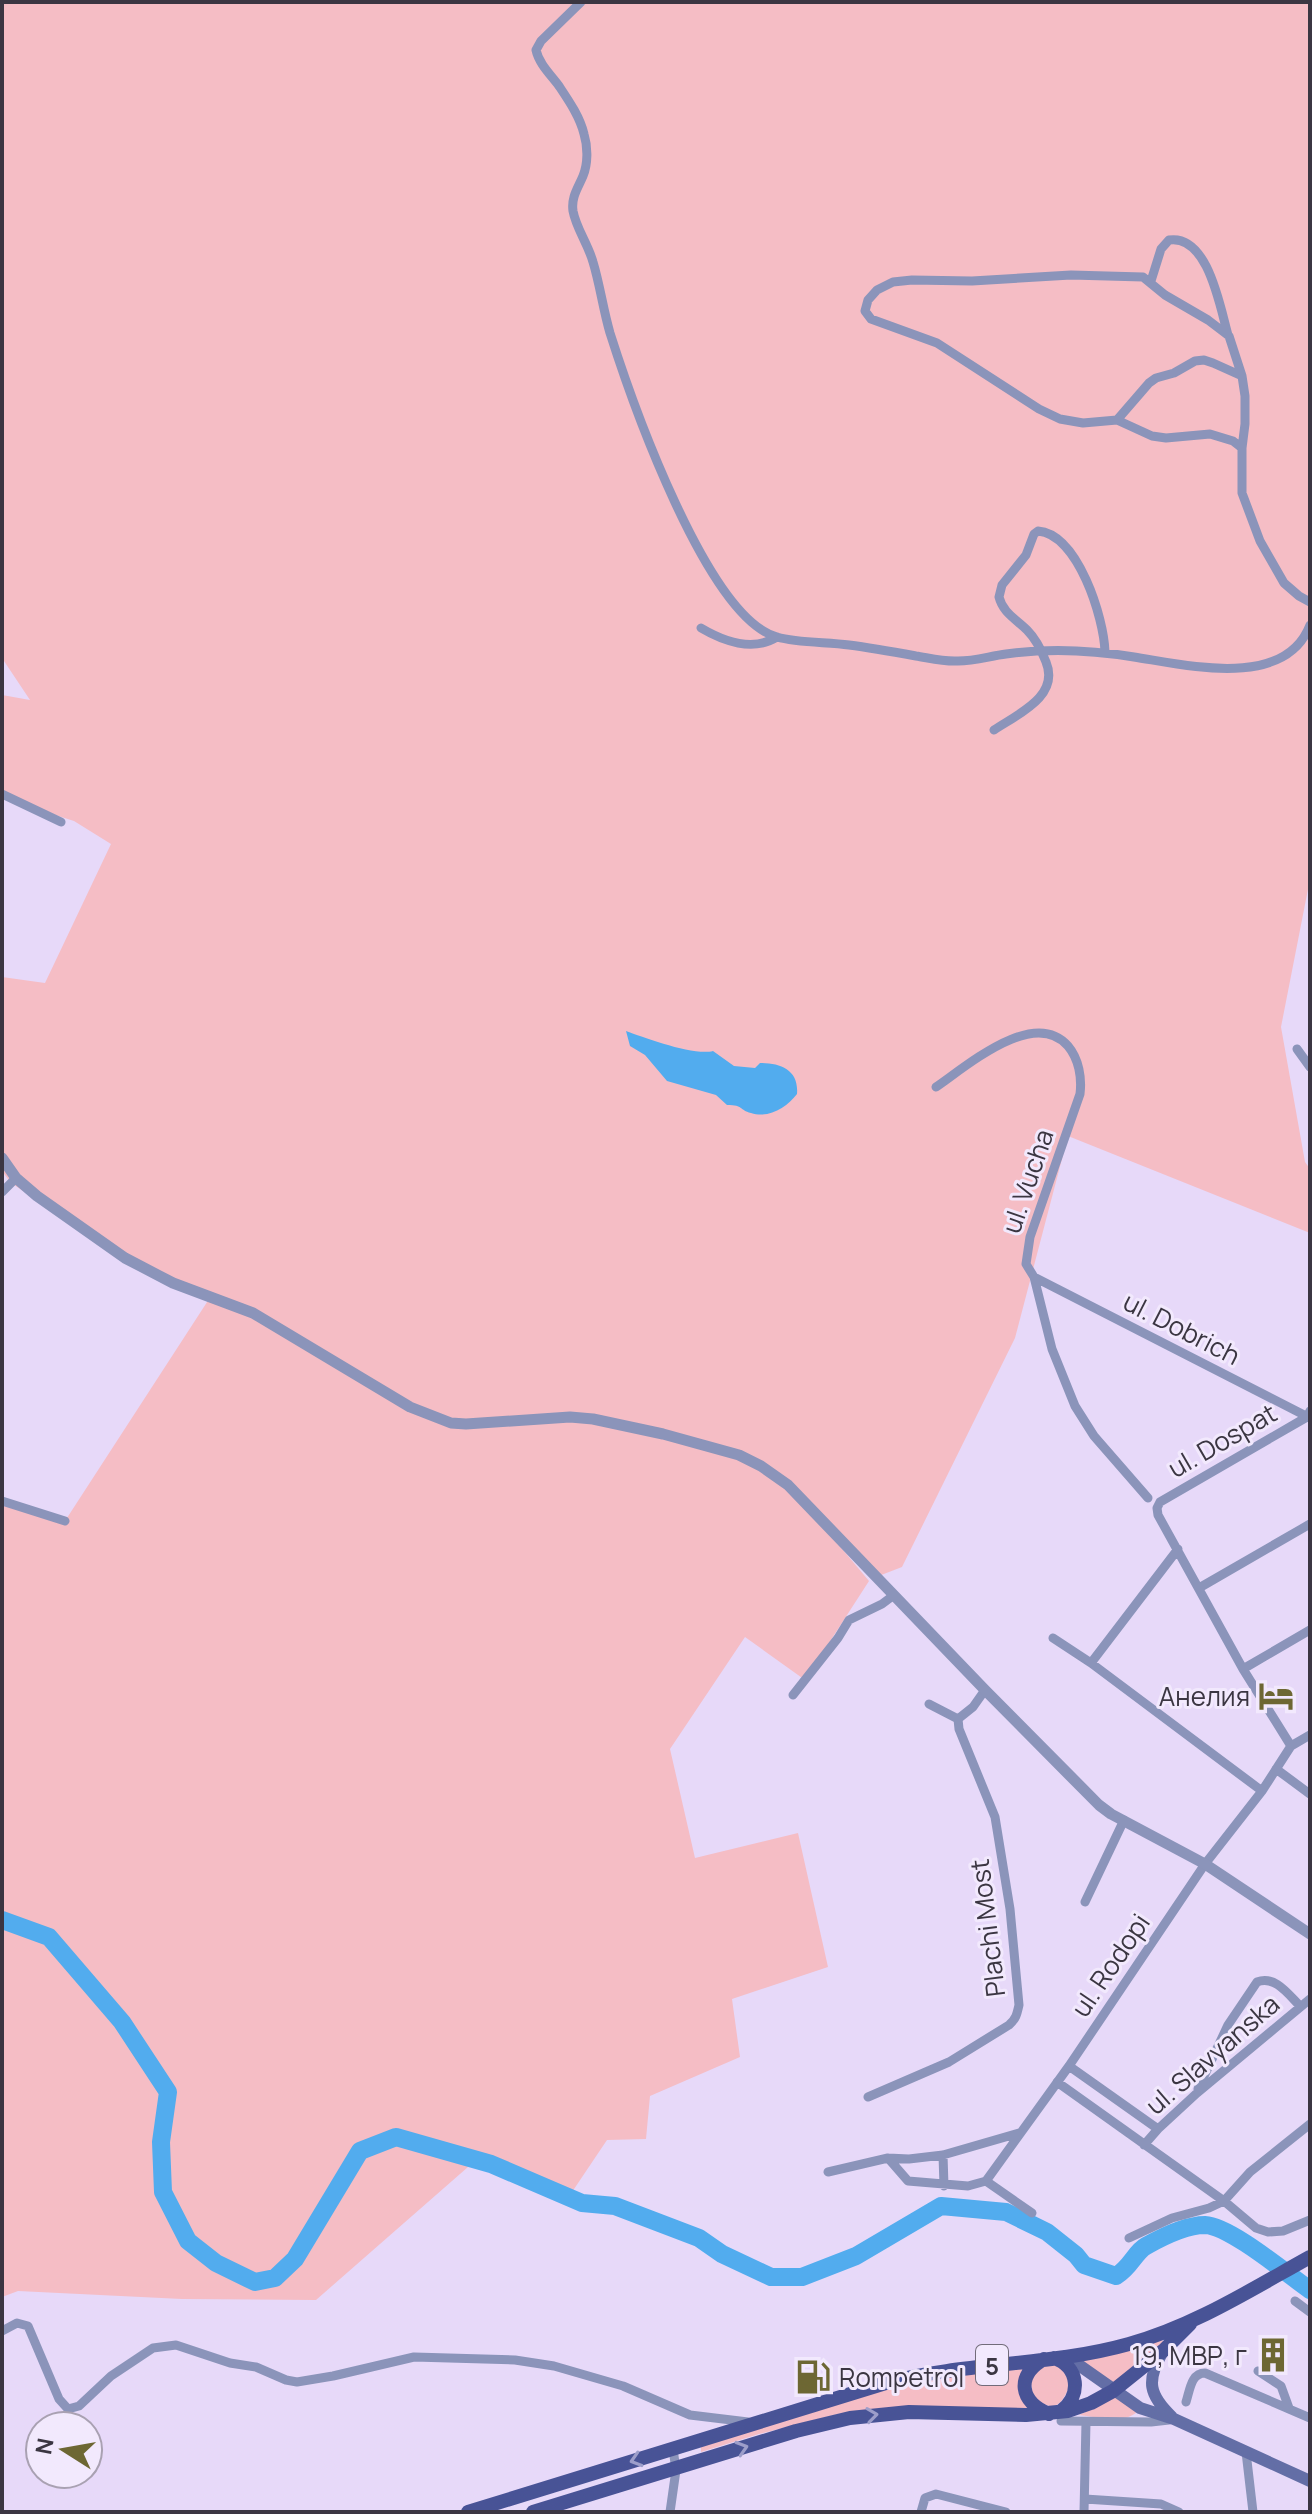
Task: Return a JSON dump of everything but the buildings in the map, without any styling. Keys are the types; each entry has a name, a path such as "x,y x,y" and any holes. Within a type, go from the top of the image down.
{"main road":[{"name":"5","path":"468,2512 917,2375 1127,2345 1193,2321 1310,2257"},
{"name":"5","path":"533,2512 830,2422 887,2413 1056,2416 1113,2391 1164,2350 1193,2321"},
{"path":"1164,2350 1153,2372 1152,2387 1157,2402 1174,2419"},
{"path":"1055,2357 1140,2408 1174,2419 1310,2481"},
{"path":"1055,2357 1069,2368 1076,2384 1070,2403 1056,2416 1032,2403 1025,2386 1029,2371 1055,2357"}],"street":[{"path":"581,2 541,41 536,50 574,111 587,144 586,165 572,203 574,216 588,247 610,333 642,422 685,524 710,570 738,606 764,631 777,637 954,662 1007,654 1105,652 1231,669 1253,667 1291,652 1302,642 1310,625"},
{"path":"1151,281 1161,249 1169,240 1189,242 1204,263 1216,288 1242,376 1245,424 1242,493 1260,541 1284,583 1310,602"},
{"path":"1229,336 1165,295 1151,281 1143,277 1116,275 893,282 877,290 865,311 871,319 937,343 1060,419 1083,423 1117,420 1152,436 1166,438 1210,434 1223,437 1242,448"},
{"path":"1117,420 1149,383 1195,361 1204,360 1242,376"},
{"path":"994,730 1036,702 1045,692 1050,674 1033,636 1004,610 999,597 1002,585 1020,565 1034,534 1040,530 1061,543 1075,559 1097,606 1105,634 1105,652"},
{"path":"701,628 719,638 741,643 767,643 777,637"},
{"path":"2,794 61,822"},
{"name":"ul. Vucha","path":"936,1087 1004,1043 1031,1032 1057,1037 1074,1055 1080,1074 1080,1094 1027,1248 1026,1264 1034,1277 1052,1349 1075,1406 1094,1436 1148,1498"},
{"path":"1297,1049 1310,1067"},
{"path":"2,1158 16,1178 72,1223 146,1271 253,1313 410,1407 433,1417 466,1424 550,1417 593,1419 739,1455 761,1466 788,1485 1099,1805 1205,1864 1310,1934"},
{"path":"2,1192 16,1178"},
{"name":"ul. Dobrich","path":"1034,1277 1309,1415"},
{"name":"ul. Dospat","path":"1178,1549 1158,1515 1160,1502 1309,1415"},
{"path":"2,1501 65,1521"},
{"path":"1199,1588 1310,1524"},
{"path":"1091,1663 1178,1549 1243,1669 1291,1746"},
{"path":"793,1695 849,1620 894,1595"},
{"path":"1243,1669 1310,1630"},
{"path":"1053,1638 1262,1791"},
{"path":"929,1704 958,1719 973,1707 985,1690"},
{"name":"Plachi Most","path":"868,2097 949,2062 1009,2025 1017,2014 1019,2005 1010,1909 995,1817 959,1729 958,1719"},
{"name":"ul. Rodopi","path":"986,2181 1069,2066 1205,1864 1262,1791 1291,1746 1310,1735"},
{"path":"1276,1769 1310,1794"},
{"path":"1085,1902 1124,1820"},
{"path":"1197,2093 1228,2025 1257,1982 1271,1980 1300,2006"},
{"name":"ul. Slavyanska","path":"1144,2145 1197,2093 1310,1999"},
{"path":"1069,2066 1158,2129"},
{"path":"1057,2082 1224,2201 1256,2228 1268,2232 1283,2231 1310,2220"},
{"path":"1129,2238 1172,2218 1224,2201 1250,2172 1310,2124"},
{"path":"828,2172 888,2158 943,2155 1019,2133"},
{"path":"943,2155 944,2186"},
{"path":"888,2158 908,2181 944,2186 968,2186 986,2181 1032,2213"},
{"path":"1295,2301 1310,2312"},
{"path":"2,2331 17,2323 28,2326 59,2399 68,2409 79,2406 111,2376 153,2348 176,2345 297,2382 414,2357 515,2360 554,2366 623,2386 690,2415 756,2423"},
{"path":"1258,2371 1281,2386 1289,2408"},
{"path":"1186,2402 1194,2378 1197,2374 1205,2373 1310,2418"},
{"path":"1056,2416 1086,2422 1174,2419"},
{"path":"1084,2512 1086,2422"},
{"path":"670,2512 676,2470 673,2449"},
{"path":"1246,2452 1253,2512"},
{"path":"921,2512 925,2498 936,2494 1006,2512"},
{"path":"1085,2499 1161,2504 1179,2512"}],"shaded area":[{"path":"2,2 1310,2 1310,879 1281,1027 1305,1162 1310,1169 1310,1233 1068,1136 1015,1338 902,1567 876,1577 807,1507 869,1581 805,1680 745,1637 670,1749 695,1858 798,1833 828,1967 732,1999 740,2057 650,2096 646,2139 607,2140 572,2192 484,2153 316,2300 182,2299 18,2291 2,2297 2,1499 65,1521 211,1296 107,1246 11,1183 2,1171 2,977 45,983 111,844 74,821 2,798 2,695 30,700 2,658"},
{"path":"1162,2340 1164,2343 1114,2385 1080,2360"},
{"path":"1046,2364 1060,2366 1071,2383 1060,2402 1052,2406 1033,2397 1030,2377"},
{"path":"1026,2367 1030,2409 842,2413 701,2452 701,2447 878,2390 931,2378"},
{"path":"1116,2397 1137,2412 1117,2419 1079,2415"}],"water":[{"path":"626,1031 682,1049 713,1051 734,1066 755,1068 760,1063 781,1066 795,1079 797,1094 771,1113 751,1113 727,1105 716,1095 667,1081 645,1055 630,1046"}],"waterway":[{"path":"2,1920 49,1937 122,2022 168,2092 161,2142 163,2192 188,2241 216,2263 255,2282 275,2278 295,2259 360,2151 396,2137 491,2164 582,2203 615,2206 699,2238 722,2254 771,2277 802,2277 856,2256 941,2206 1006,2212 1047,2232 1084,2265 1116,2276 1142,2249 1159,2239 1190,2227 1216,2227 1243,2242 1310,2290"}],"place":[{"name":"Анелия","path":"1276,1696"},
{"name":"19, МВР, г","path":"1273,2355"},
{"name":"Rompetrol","path":"813,2377"}]}
